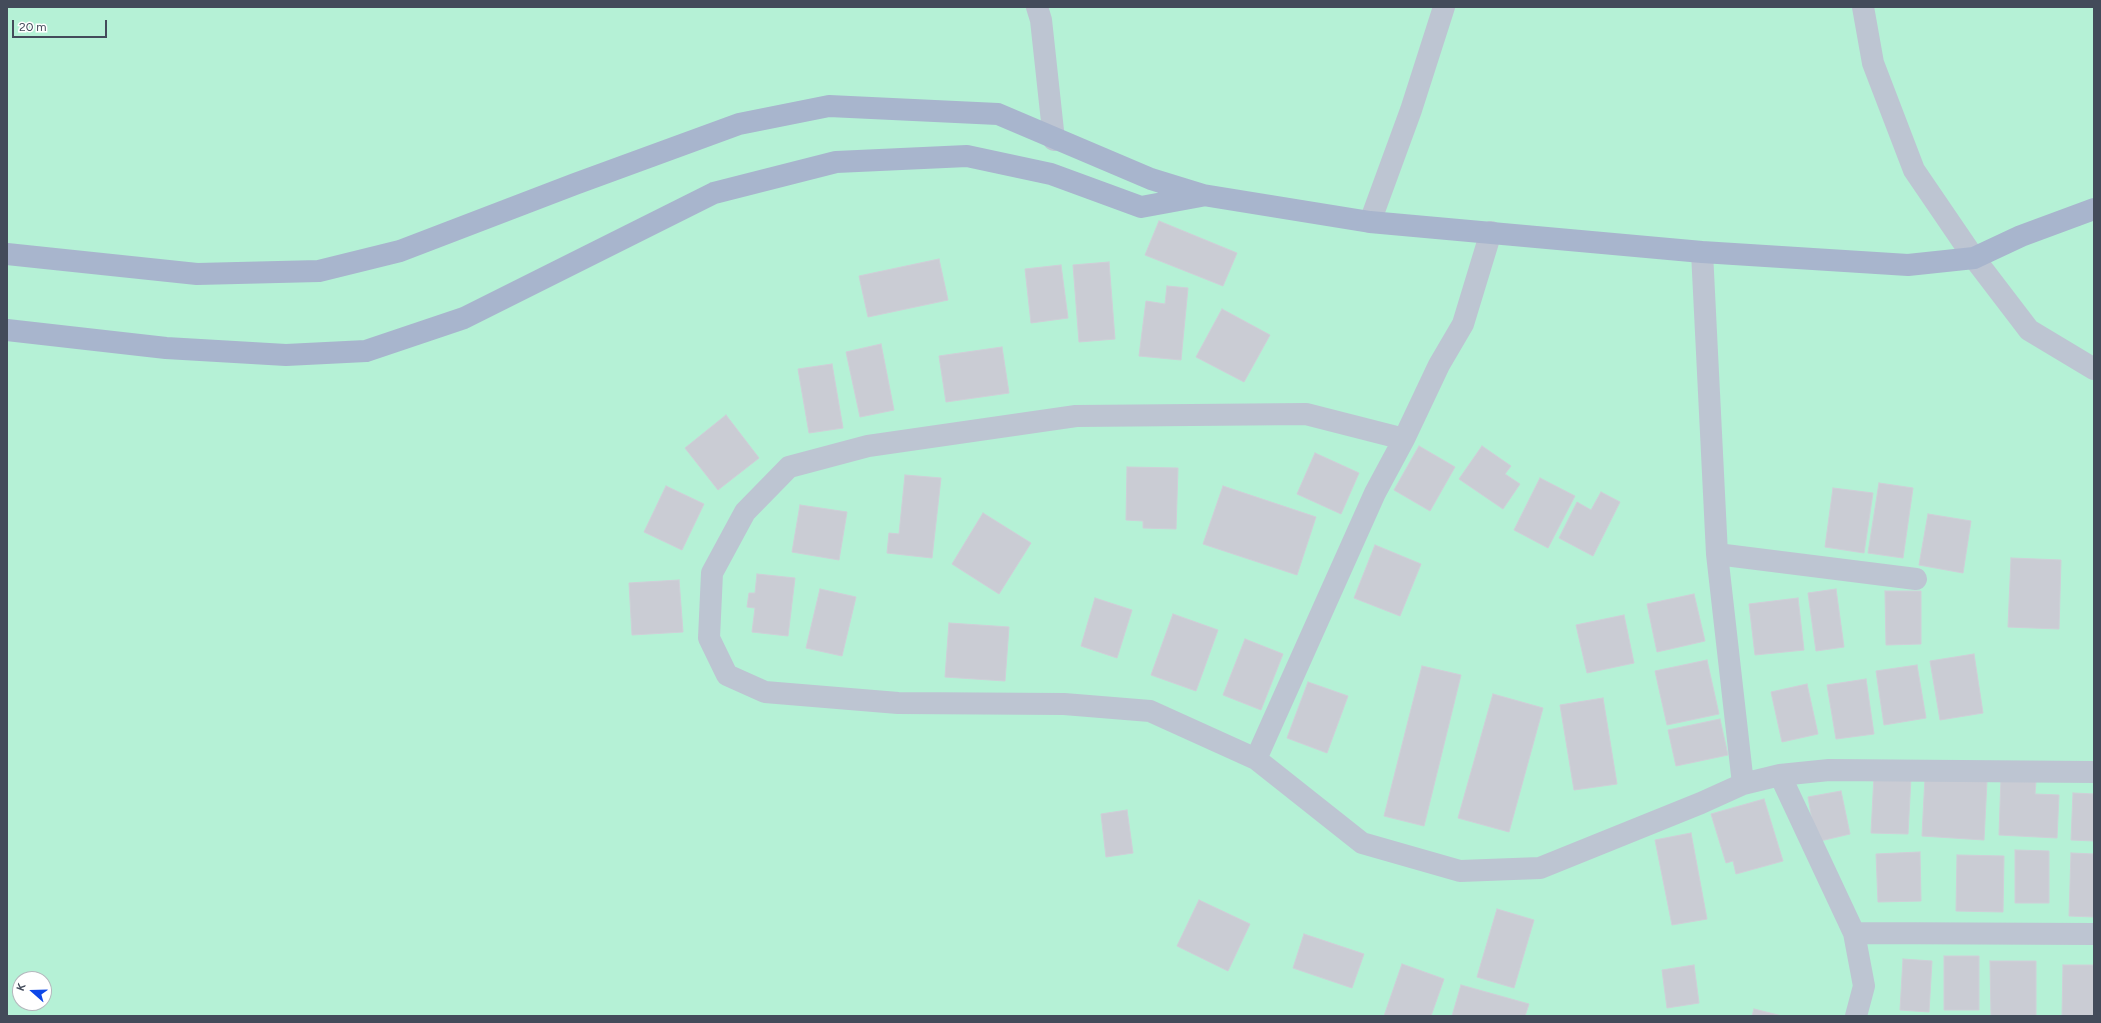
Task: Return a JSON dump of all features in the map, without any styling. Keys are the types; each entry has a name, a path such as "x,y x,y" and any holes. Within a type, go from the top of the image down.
{"main road":[{"path":"7,254 197,274 319,271 400,251 575,184 739,124 829,106 998,114 1054,140 1151,179 1203,196 1370,222 1702,252 1908,265 1974,258 2021,236 2094,210"},
{"path":"7,330 166,348 286,356 366,350 464,318 714,193 836,162 967,156 1051,174 1141,207 1203,196"}],"street":[{"path":"1037,7 1041,20 1054,140"},
{"path":"1370,222 1416,95 1444,7"},
{"path":"1863,7 1873,63 1914,170 1974,258 2029,330 2094,369"},
{"path":"1256,759 1372,501 1404,439 1439,365 1463,324 1491,232"},
{"path":"1702,252 1717,554 1743,784"},
{"path":"1404,439 1306,414 1076,416 868,446 789,466 745,512 712,573 709,638 727,675 765,692 898,703 1064,704 1150,711 1256,759 1362,843 1460,872 1540,868 1701,803 1743,784 1780,775 1829,770 2094,772"},
{"path":"1717,554 1916,579"},
{"path":"1780,775 1854,933 1864,986 1856,1016"},
{"path":"1854,933 2094,934"}],"green space":[{"path":"7,7 2094,7 2094,1016 7,1016"}],"building":[{"path":"1159,221 1237,253 1223,286 1145,255"},
{"path":"939,259 948,300 868,317 859,276"},
{"path":"1109,262 1115,339 1079,342 1073,265"},
{"path":"1061,265 1068,318 1031,323 1025,269"},
{"path":"1167,286 1188,288 1181,360 1139,356 1146,301 1165,304"},
{"path":"1222,309 1270,335 1244,382 1196,357"},
{"path":"881,344 894,410 860,417 846,352"},
{"path":"1002,347 1009,393 946,402 939,356"},
{"path":"832,364 843,428 809,433 798,369"},
{"path":"726,415 759,458 718,490 685,448"},
{"path":"1419,446 1455,467 1430,511 1394,490"},
{"path":"1482,446 1511,466 1505,474 1520,484 1503,509 1459,479"},
{"path":"1315,453 1359,473 1341,514 1297,494"},
{"path":"1127,467 1178,468 1176,529 1143,528 1143,521 1126,520"},
{"path":"905,475 941,478 932,558 887,553 889,533 899,534"},
{"path":"1540,478 1575,496 1548,548 1514,530"},
{"path":"1879,483 1913,488 1903,558 1868,553"},
{"path":"666,486 704,504 682,550 644,532"},
{"path":"1223,486 1316,517 1297,575 1203,544"},
{"path":"1833,488 1873,493 1864,553 1825,547"},
{"path":"1601,492 1620,502 1593,556 1559,538 1577,502 1591,510"},
{"path":"800,505 847,512 839,560 792,552"},
{"path":"983,513 1031,543 999,594 952,564"},
{"path":"1928,514 1971,521 1963,573 1919,565"},
{"path":"1375,545 1421,564 1400,616 1354,598"},
{"path":"2011,558 2061,560 2059,629 2008,627"},
{"path":"757,574 795,578 788,636 752,632 755,608 747,607 749,593 755,593"},
{"path":"679,580 683,632 632,635 629,583"},
{"path":"820,589 856,597 842,656 806,648"},
{"path":"1836,589 1844,647 1816,651 1808,593"},
{"path":"1885,591 1921,591 1921,644 1886,645"},
{"path":"1694,594 1705,641 1657,652 1647,604"},
{"path":"1095,598 1132,610 1117,658 1081,646"},
{"path":"1798,598 1804,650 1755,655 1749,604"},
{"path":"1173,614 1218,630 1196,691 1151,675"},
{"path":"1624,615 1634,663 1587,673 1576,625"},
{"path":"949,623 1009,627 1005,681 945,677"},
{"path":"1245,639 1283,654 1261,710 1223,695"},
{"path":"1974,654 1983,713 1940,720 1930,661"},
{"path":"1707,660 1719,714 1667,725 1655,671"},
{"path":"1917,665 1926,718 1884,725 1876,671"},
{"path":"1422,666 1461,675 1424,826 1384,816"},
{"path":"1866,679 1874,734 1836,739 1827,685"},
{"path":"1308,682 1348,696 1327,753 1287,738"},
{"path":"1807,684 1818,734 1782,742 1771,692"},
{"path":"1493,694 1543,708 1509,832 1458,818"},
{"path":"1603,698 1617,784 1574,790 1560,705"},
{"path":"1720,719 1728,755 1676,766 1668,730"},
{"path":"1874,776 1911,778 1908,834 1871,833"},
{"path":"1925,777 1987,781 1984,840 1922,836"},
{"path":"2001,778 2036,781 2035,794 2059,795 2057,838 1999,835"},
{"path":"1841,791 1850,834 1816,842 1808,797"},
{"path":"2073,793 2094,794 2094,841 2071,840"},
{"path":"1764,799 1783,861 1736,874 1733,861 1726,863 1711,814"},
{"path":"1127,810 1133,853 1106,857 1101,814"},
{"path":"1691,833 1707,919 1672,925 1655,840"},
{"path":"2015,850 2049,851 2049,903 2015,903"},
{"path":"1920,852 1921,901 1878,902 1876,854"},
{"path":"2071,853 2094,854 2094,917 2069,916"},
{"path":"1957,855 2004,856 2003,912 1956,911"},
{"path":"1199,900 1250,924 1228,971 1177,946"},
{"path":"1497,909 1534,920 1514,988 1477,977"},
{"path":"1304,934 1364,954 1352,988 1293,968"},
{"path":"1944,956 1979,956 1979,1010 1944,1010"},
{"path":"1903,959 1932,961 1929,1012 1900,1010"},
{"path":"1990,961 2036,961 2036,1016 1991,1016"},
{"path":"1402,964 1444,979 1431,1016 1384,1016"},
{"path":"1694,965 1699,1003 1667,1008 1662,970"},
{"path":"2063,965 2094,965 2094,1016 2062,1016"},
{"path":"1461,985 1529,1004 1525,1016 1452,1016"},
{"path":"1754,1009 1782,1016 1752,1016"}]}
